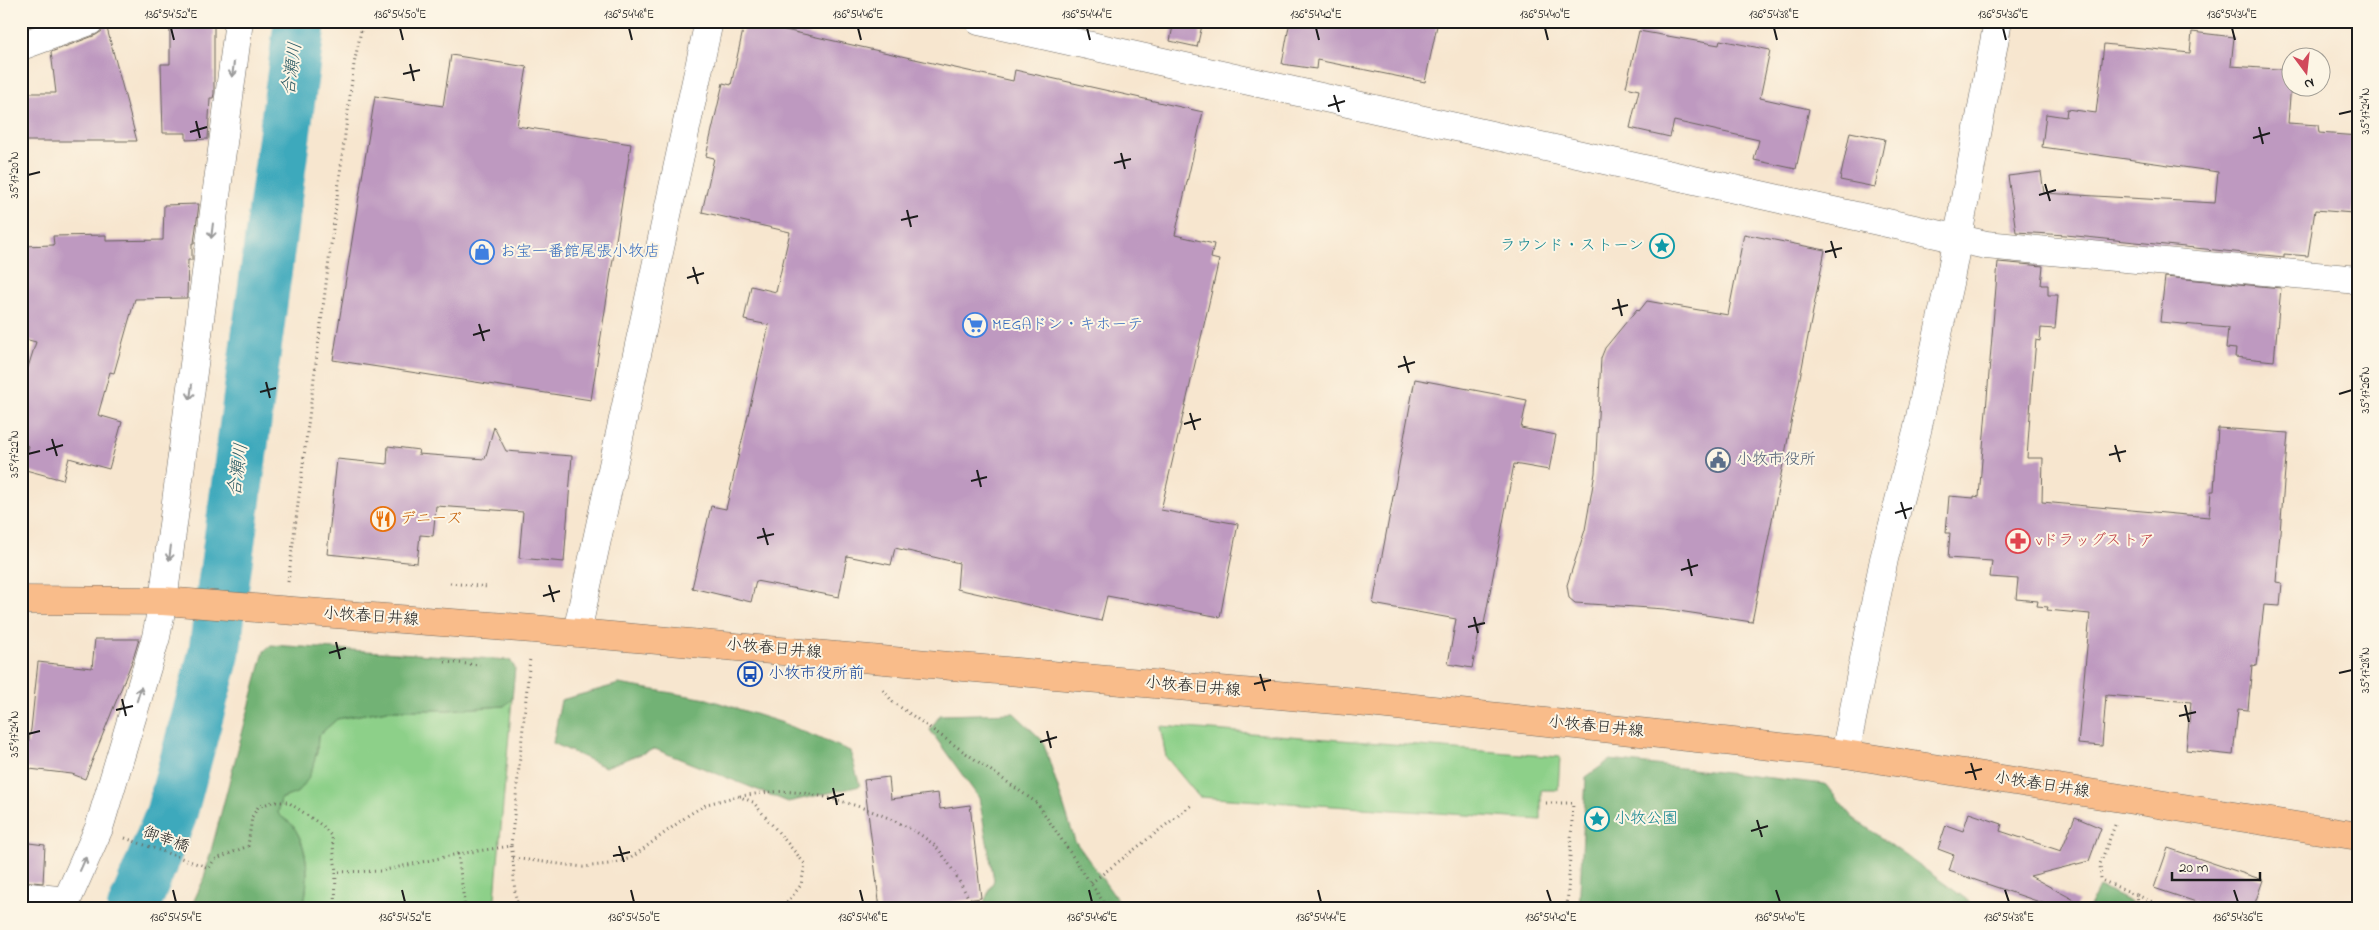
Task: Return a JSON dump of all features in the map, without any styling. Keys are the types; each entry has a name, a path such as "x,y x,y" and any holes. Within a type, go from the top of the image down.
{"main road":[{"name":"小牧春日井線","path":"21,600 163,601 533,628 1368,703 1845,754 2358,836"}],"street":[{"path":"21,46 90,21"},
{"path":"21,896 64,905 99,828 156,637 163,601 239,21"},
{"path":"577,632 709,21"},
{"path":"979,21 1986,245 2358,280"},
{"path":"1845,754 1884,559 1917,430 1957,238 1998,21"}],"path":[{"path":"275,610 354,64 364,21"},
{"path":"450,583 488,587"},
{"path":"519,909 512,883 514,858 511,846 533,628"},
{"path":"445,662 480,665"},
{"path":"883,690 893,702 1037,803 1108,909"},
{"path":"514,858 583,868 609,864 631,858 690,814 707,804 738,796 792,791 834,798 902,825 919,834 937,848 975,909"},
{"path":"738,796 753,802 805,864 801,885 782,909"},
{"name":"御幸橋","path":"115,834 209,868 214,860 248,846 252,817 258,807 272,802 288,802 304,811 323,826 332,837 336,872"},
{"path":"1546,802 1573,803 1567,909"},
{"path":"1091,883 1193,804"},
{"path":"2115,825 2100,864 2101,880 2168,909"},
{"path":"335,909 336,872 382,871 458,854 511,846"},
{"path":"458,854 465,909"},
{"path":"2137,895 2139,909"}],"green space":[{"path":"271,645 510,660 515,668 512,699 504,706 448,710 387,710 337,719 318,736 317,750 308,779 297,792 281,799 278,813 290,822 303,845 307,877 303,909 190,909 203,881 264,651"},
{"path":"619,684 707,699 780,722 850,751 860,786 788,802 655,749 605,767 553,743 561,700"},
{"path":"512,699 494,909 303,909 307,866 303,845 293,826 278,813 281,799 298,792 317,753 318,736 337,719 387,710 448,710 504,706"},
{"path":"1014,713 1043,741 1075,841 1124,909 981,909 994,880 979,798 930,730 940,715"},
{"path":"1160,726 1560,757 1558,790 1541,790 1541,820 1199,797 1166,757"},
{"path":"1610,760 1825,784 1852,817 1980,909 1579,909 1586,777"},
{"path":"2099,887 2145,909 2088,909"}],"building":[{"path":"105,21 137,141 21,141 21,93 56,93 51,52 96,35 102,31"},
{"path":"170,21 214,21 214,94 213,98 210,98 208,139 186,140 186,133 163,133 161,64 170,64"},
{"name":"MEGAドン・キホーテ","path":"745,21 1013,81 1015,70 1203,112 1175,235 1214,244 1211,258 1219,260 1161,510 1238,524 1220,617 1107,596 1101,621 957,589 959,563 895,548 891,565 847,556 839,597 756,581 751,602 692,588 711,506 726,509 769,325 744,320 751,286 776,292 790,232 702,212 714,158 706,156 723,83 731,85"},
{"path":"1174,21 1203,21 1197,47 1170,41"},
{"path":"1290,21 1438,21 1425,82 1317,60 1316,69 1282,64"},
{"path":"1639,31 1719,45 1720,40 1770,50 1760,98 1809,109 1796,169 1754,160 1759,140 1674,121 1670,137 1630,128 1639,90 1626,87"},
{"path":"2192,32 2234,37 2231,66 2282,69 2282,98 2290,98 2288,123 2318,125 2319,133 2358,136 2353,213 2315,210 2308,256 2284,254 2284,257 2066,235 2016,232 2008,176 2041,172 2044,193 2215,203 2218,172 2042,147 2046,114 2066,117 2067,109 2096,113 2104,44 2190,53"},
{"name":"お宝一番館尾張小牧店","path":"451,55 527,67 517,126 631,144 591,400 333,360 375,96 443,106"},
{"path":"1850,132 1885,139 1875,187 1840,180"},
{"path":"199,204 194,243 192,243 192,260 188,260 187,298 135,299 114,373 110,372 98,415 122,422 109,469 69,458 63,480 22,469 29,446 21,444 21,389 36,342 21,338 21,246 54,245 53,236 106,235 106,241 163,240 164,205"},
{"path":"1744,234 1825,250 1752,622 1665,609 1575,603 1569,598 1567,585 1585,530 1595,473 1601,358 1605,348 1637,309 1639,311 1647,301 1728,315"},
{"path":"1998,262 2043,266 2041,285 2048,285 2048,295 2058,295 2055,329 2041,328 2040,341 2036,340 2032,385 2027,458 2043,458 2042,502 2209,517 2211,491 2214,491 2218,428 2288,433 2276,582 2282,583 2280,606 2264,605 2257,666 2252,665 2248,710 2238,709 2233,755 2186,750 2191,702 2106,695 2102,746 2078,744 2090,614 2047,610 2048,607 2037,606 2038,601 2016,599 2018,579 1990,577 1992,561 1948,558 1950,533 1946,533 1949,496 1979,497"},
{"path":"2165,277 2281,288 2274,361 2235,357 2236,349 2226,348 2228,328 2160,322"},
{"path":"1415,379 1527,400 1521,428 1556,435 1549,470 1514,464 1484,624 1481,624 1472,668 1448,664 1456,619 1373,604"},
{"path":"494,427 506,451 572,456 564,562 519,558 523,512 436,506 433,536 420,535 417,563 327,554 337,459 387,464 388,446 419,450 418,454 485,459"},
{"path":"95,639 139,639 133,659 85,779 72,774 21,768 21,743 28,744 38,662 92,668"},
{"path":"889,777 891,799 938,793 940,809 970,805 981,898 951,902 952,909 880,909 864,780"},
{"path":"1969,813 2002,824 2000,831 2061,851 2075,817 2101,828 2089,861 2030,876 2078,902 2075,909 2060,909 1949,871 1954,855 1938,849 1946,825 1963,831"},
{"path":"21,842 45,845 43,883 21,881"},
{"path":"2168,848 2263,880 2253,909 2217,909 2154,888"}],"waterway":[{"name":"合瀬川","path":"133,909 171,815 214,654 300,21"}],"place":[{"name":"ラウンド・ストーン","path":"1662,246"},
{"name":"お宝一番館尾張小牧店","path":"482,252"},
{"name":"MEGAドン・キホーテ","path":"975,325"},
{"name":"小牧市役所","path":"1718,460"},
{"name":"デニーズ","path":"383,519"},
{"name":"vドラッグストア","path":"2018,541"},
{"name":"小牧市役所前","path":"750,674"},
{"name":"小牧公園","path":"1597,819"}]}
